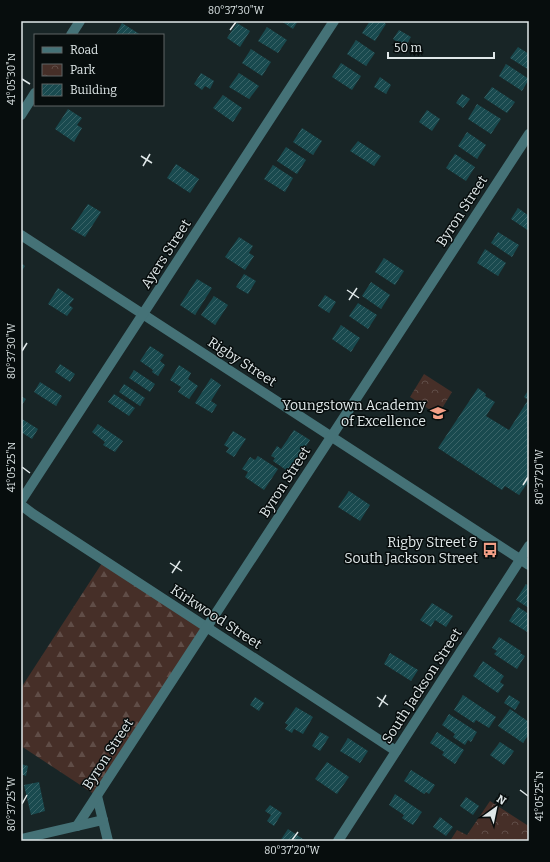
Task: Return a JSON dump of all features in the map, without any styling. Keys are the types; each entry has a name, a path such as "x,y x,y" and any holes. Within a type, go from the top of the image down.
{"street":[{"path":"72,34 80,21"},
{"name":"Ayers Street","path":"21,501 334,21"},
{"path":"21,115 34,95"},
{"name":"Byron Street","path":"77,826 529,134"},
{"name":"Rigby Street","path":"21,235 525,562"},
{"name":"Kirkwood Street","path":"21,505 396,751"},
{"name":"South Jackson Street","path":"338,841 396,751 525,562 529,546"},
{"path":"97,796 108,841"},
{"path":"21,839 103,820"}],"green space":[{"path":"424,374 452,392 438,415 410,397"},
{"path":"104,560 207,627 97,796 21,746 21,688"},
{"path":"490,801 527,825 529,822 529,841 450,841 457,830 467,835"}],"building":[{"path":"281,21 298,21 293,29"},
{"path":"370,21 382,21 386,24 375,41 362,33"},
{"path":"122,23 139,34 116,34"},
{"path":"237,23 250,31 240,47 227,38"},
{"path":"267,27 287,40 278,53 258,41"},
{"path":"399,30 411,37 405,47 393,39"},
{"path":"356,40 375,53 366,66 347,54"},
{"path":"518,47 529,54 529,70 510,58"},
{"path":"251,49 271,62 262,76 242,63"},
{"path":"341,63 361,76 352,90 332,77"},
{"path":"506,64 529,79 522,91 499,76"},
{"path":"201,73 214,81 210,89 205,86 202,90 194,84"},
{"path":"239,73 259,86 249,99 229,87"},
{"path":"380,77 391,85 386,94 374,87"},
{"path":"492,87 515,102 507,113 484,98"},
{"path":"462,94 470,99 463,108 456,103"},
{"path":"223,95 242,108 233,122 213,108"},
{"path":"477,104 501,119 491,134 468,119"},
{"path":"68,109 82,118 77,125 82,128 74,142 55,129"},
{"path":"427,110 440,119 432,131 419,122"},
{"path":"302,128 322,141 313,155 293,142"},
{"path":"467,132 486,145 477,159 458,146"},
{"path":"358,141 381,156 374,166 350,151"},
{"path":"286,147 306,160 297,174 277,161"},
{"path":"455,154 475,167 466,181 446,168"},
{"path":"176,164 199,179 190,193 167,178"},
{"path":"273,165 293,178 285,192 264,179"},
{"path":"88,204 101,212 85,237 71,229"},
{"path":"518,208 529,216 529,231 511,219"},
{"path":"498,232 519,245 512,257 491,243"},
{"path":"239,237 253,246 249,253 254,256 245,270 225,257"},
{"path":"485,249 506,263 498,276 477,263"},
{"path":"384,258 404,271 395,285 375,272"},
{"path":"21,263 25,266 21,272"},
{"path":"244,274 256,281 248,294 236,287"},
{"path":"197,279 212,288 195,315 180,305"},
{"path":"371,282 390,295 381,309 362,296"},
{"path":"58,288 74,299 69,305 73,308 67,316 48,304"},
{"path":"325,295 336,302 329,313 318,306"},
{"path":"214,296 228,305 215,325 201,315"},
{"path":"358,303 377,315 368,329 349,316"},
{"path":"341,325 360,338 351,352 332,339"},
{"path":"150,346 164,355 160,361 165,365 158,376 152,372 153,370 140,361"},
{"path":"60,364 75,374 70,382 55,372"},
{"path":"179,365 191,373 188,379 198,386 189,399 178,392 181,387 170,380"},
{"path":"134,370 155,384 150,392 129,378"},
{"path":"211,378 221,385 211,401 217,405 212,413 195,403"},
{"path":"40,382 62,396 56,406 34,392"},
{"path":"124,384 145,398 140,406 119,392"},
{"path":"478,388 486,394 485,396 495,402 486,416 509,430 528,400 524,397 529,389 529,481 519,495 505,486 502,490 438,448"},
{"path":"114,394 135,408 129,416 108,402"},
{"path":"21,396 26,399 21,406"},
{"path":"22,419 38,429 32,439 21,432"},
{"path":"98,424 123,441 115,452 103,445 105,442 92,432"},
{"path":"294,430 310,440 289,472 273,461 275,458 271,456 277,446 281,449"},
{"path":"233,431 246,439 234,457 226,452 229,448 224,445"},
{"path":"258,456 278,469 264,490 245,477 248,472 242,469 250,457 255,460"},
{"path":"349,491 370,505 360,521 338,507"},
{"path":"526,584 529,586 529,608 516,600"},
{"path":"432,603 453,616 446,627 435,620 431,627 420,620"},
{"path":"518,607 529,614 529,633 509,621"},
{"path":"499,637 521,651 520,653 525,656 517,669 494,654 497,651 492,648"},
{"path":"390,653 418,670 411,681 384,664"},
{"path":"483,661 504,676 500,682 504,685 498,693 473,676"},
{"path":"463,695 496,717 489,728 476,720 474,723 454,710"},
{"path":"509,695 520,702 515,710 504,703"},
{"path":"255,697 264,703 259,711 250,705"},
{"path":"296,707 313,717 303,734 294,729 292,733 285,729 288,725 285,723"},
{"path":"510,709 529,722 529,734 523,743 498,726"},
{"path":"449,714 477,732 471,742 468,740 465,745 453,737 455,734 442,725"},
{"path":"320,732 329,737 320,751 312,746"},
{"path":"437,732 464,750 455,764 442,755 444,752 430,743"},
{"path":"348,738 368,751 360,763 340,751"},
{"path":"500,742 514,751 504,765 490,755"},
{"path":"327,762 349,777 337,794 315,779"},
{"path":"21,764 28,766 26,776 21,774"},
{"path":"411,770 435,785 429,794 426,792 424,794 404,781"},
{"path":"39,782 45,811 31,815 24,785"},
{"path":"395,794 422,812 413,825 402,818 404,815 389,805"},
{"path":"466,797 479,806 473,815 460,806"},
{"path":"270,805 282,813 274,826 267,821 271,815 265,811"},
{"path":"440,817 453,827 446,836 433,827"},
{"path":"288,829 306,841 280,841"}],"place":[{"name":"Youngstown Academy of Excellence","path":"438,413"},
{"name":"Rigby Street & South Jackson Street","path":"490,550"}]}
